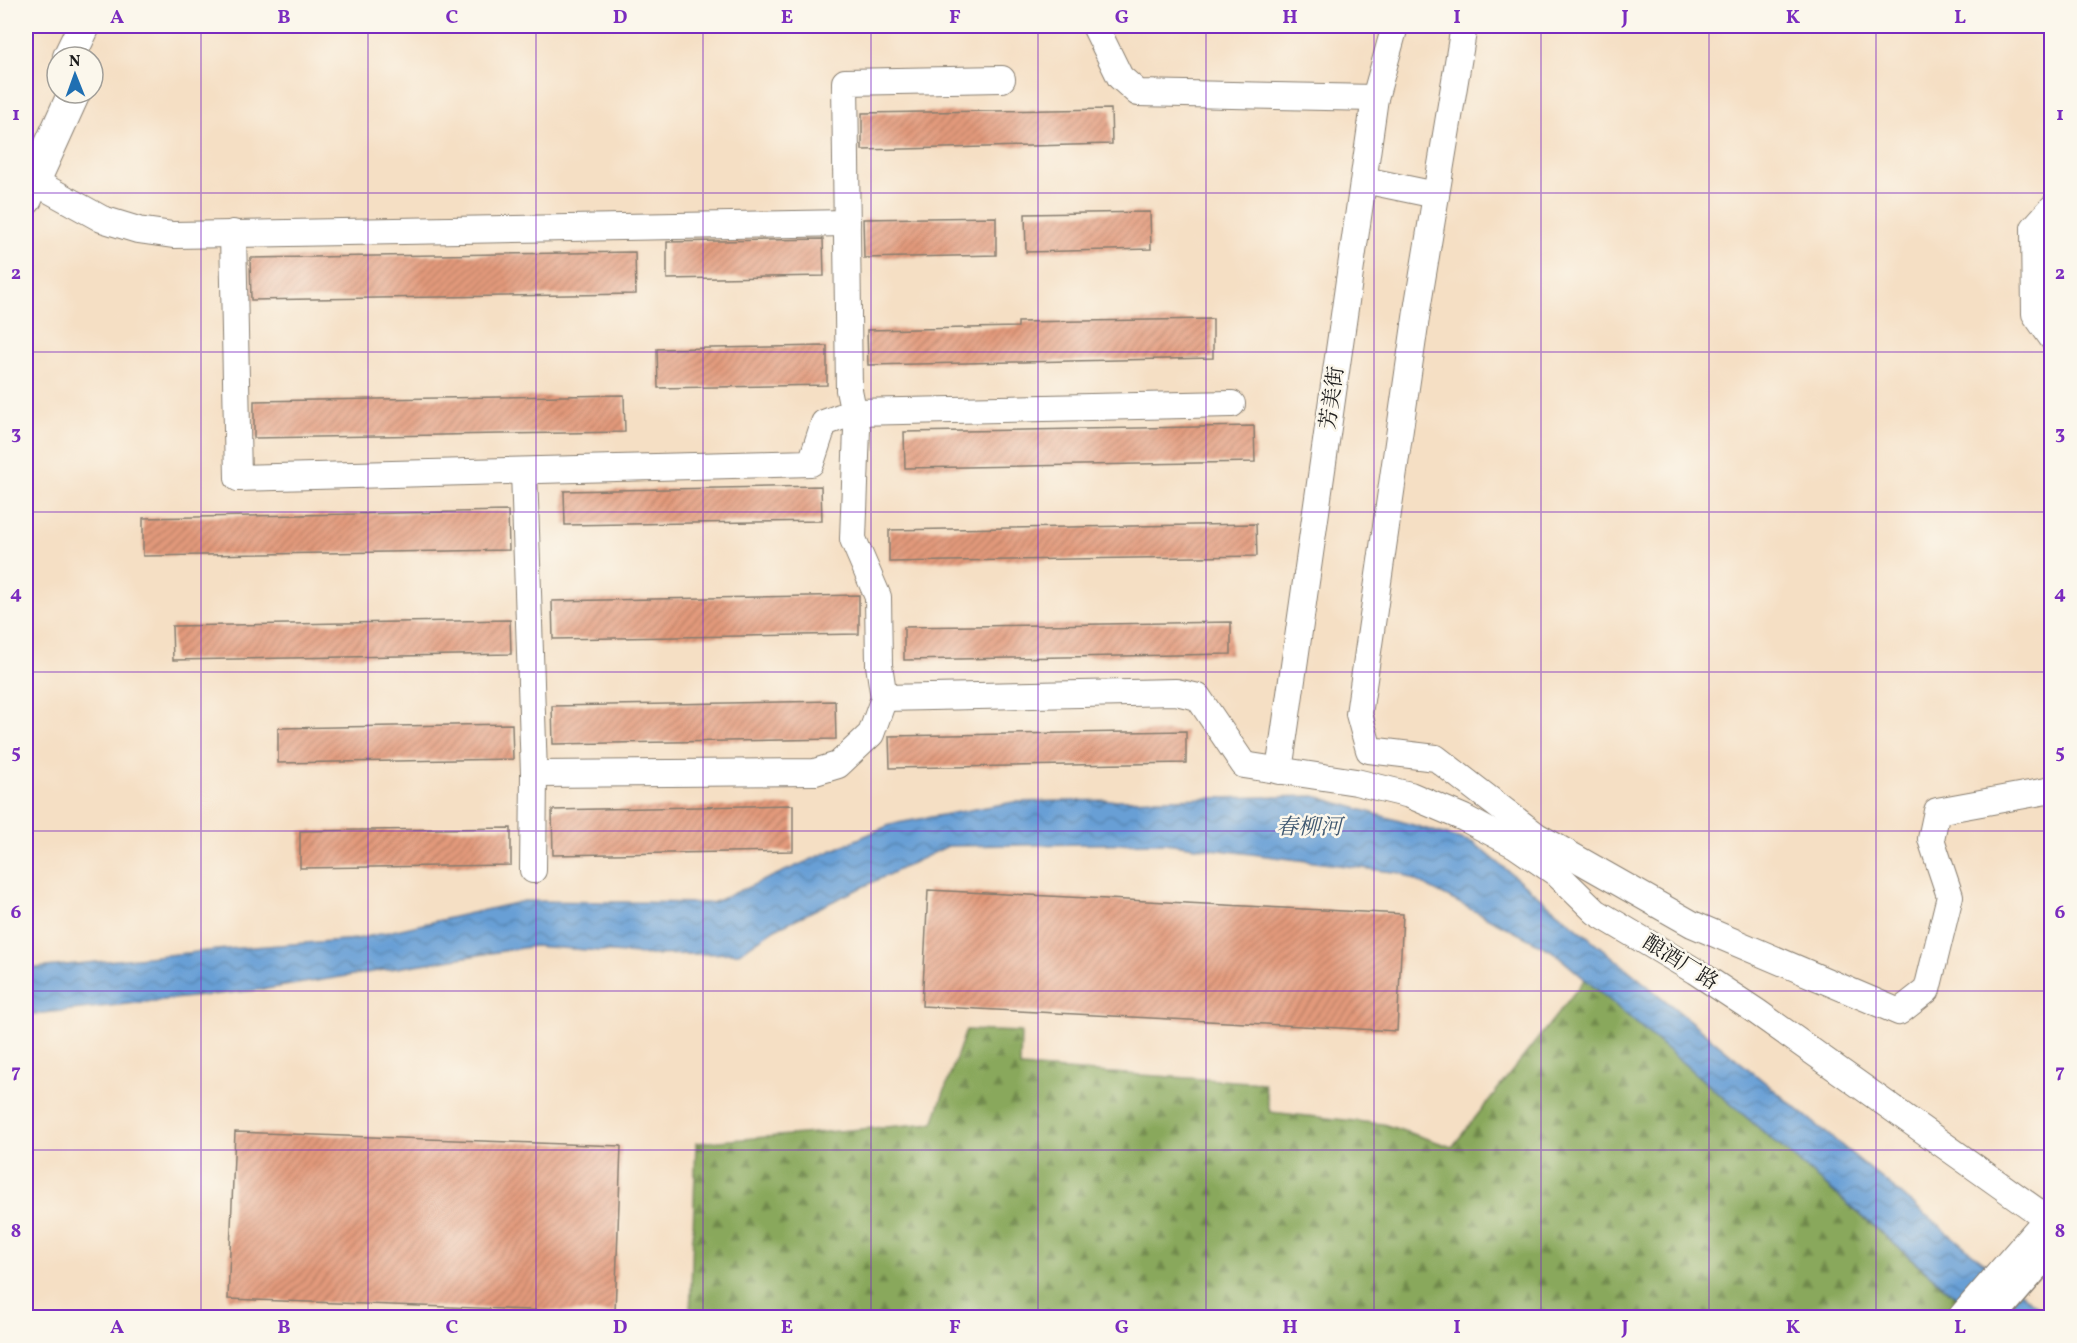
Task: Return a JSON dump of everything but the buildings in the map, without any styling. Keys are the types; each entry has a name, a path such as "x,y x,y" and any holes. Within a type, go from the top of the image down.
{"highway":[{"path":"1973,1316 2047,1242"},
{"path":"2010,1317 2047,1242"}],"main road":[{"path":"75,45 84,26"},
{"path":"96,45 105,26"},
{"path":"26,150 47,105"},
{"path":"28,186 68,105"}],"street":[{"path":"1095,26 1120,77 1138,93 1375,98"},
{"name":"芳美街","path":"1279,771 1375,98 1395,26"},
{"path":"1464,26 1418,304 1359,714 1369,750 1436,758 1537,836 1692,924 1899,1012 1927,990 1950,896 1931,839 1937,811 2052,790"},
{"path":"534,774 815,772 838,765 871,734 884,699 879,665 878,597 853,539 857,429 849,390 845,82 1002,80"},
{"path":"1364,180 1436,195"},
{"path":"28,186 102,219 138,230 173,235 847,223"},
{"path":"2052,208 2034,228 2035,314 2052,338"},
{"path":"233,233 238,478 811,463 824,423 854,411 1232,404"},
{"path":"524,471 534,774 532,870"},
{"name":"酿酒厂路","path":"884,699 1176,692 1198,697 1244,765 1356,782 1410,795 1464,818 1515,845 1556,873 1596,912 1695,971 1757,1012 2047,1242"}],"green space":[{"path":"1585,979 1965,1305 1954,1318 690,1318 696,1143 933,1123 966,1030 1021,1032 1020,1067 1264,1083 1270,1112 1383,1124 1452,1147"}],"water":[{"name":"春柳河","path":"1315,796 1474,843 2050,1317 1980,1317 1552,951 1401,873 1164,843 948,846 775,929 739,953 651,955 534,946 266,989 26,1015 26,969 357,939 524,901 712,903 892,824 1014,802"}]}
